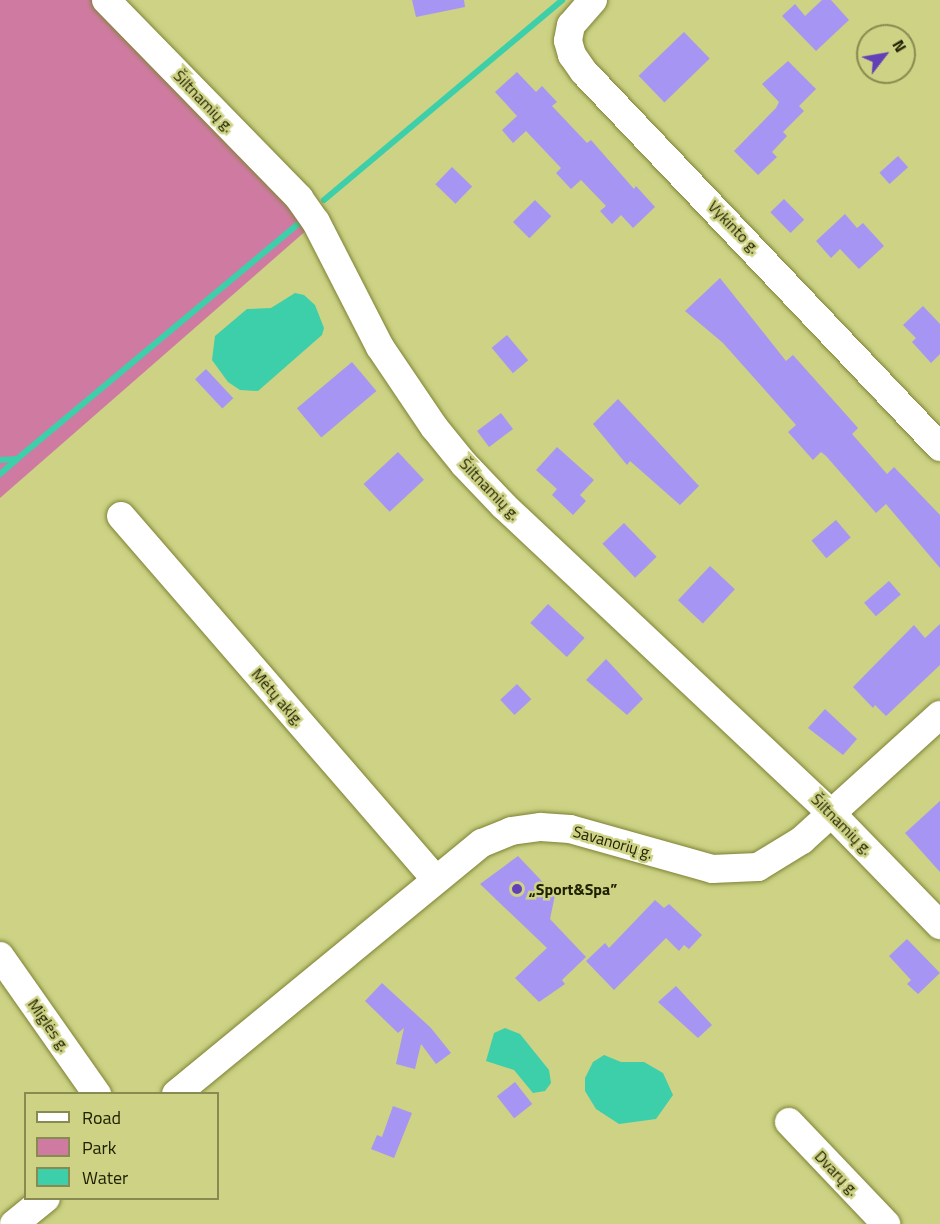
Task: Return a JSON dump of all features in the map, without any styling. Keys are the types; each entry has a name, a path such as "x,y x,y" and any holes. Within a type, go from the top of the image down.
{"street":[{"name":"Šiltnamių g.","path":"106,0 298,198 316,222 380,347 434,428 464,464 504,506 832,814 940,925"},
{"name":"Vykinto g.","path":"593,0 571,25 568,40 572,55 585,72 940,447"},
{"name":"Mėtų aklg.","path":"121,516 435,878"},
{"name":"Savanorių g.","path":"178,1092 435,878 482,843 511,831 541,827 570,829 684,863 733,871 758,867 780,855 832,814 940,714"},
{"name":"Miglės g.","path":"0,956 96,1092"},
{"name":"Dvarų g.","path":"789,1122 886,1224"},
{"path":"14,1224 44,1210"}],"green space":[{"path":"0,0 106,0 316,222 0,498"}],"water":[{"path":"295,293 304,295 315,305 324,328 322,335 258,391 240,390 228,382 212,360 215,336 247,309 271,308"},
{"path":"505,1028 520,1034 549,1070 551,1083 545,1091 533,1093 514,1070 486,1061 494,1033"},
{"path":"604,1055 621,1062 644,1062 663,1073 673,1095 656,1119 619,1124 596,1109 585,1091 585,1078 593,1062"}],"building":[{"path":"412,0 464,0 465,7 416,17"},
{"path":"822,0 831,0 849,20 816,51 782,16 795,4 805,16"},
{"path":"684,32 710,59 664,102 639,76"},
{"path":"788,61 816,89 799,106 804,111 783,132 787,136 772,152 777,157 758,175 734,151 776,108 779,102 762,84"},
{"path":"517,72 536,92 542,86 557,102 552,106 587,143 591,140 634,189 636,186 655,207 633,228 621,215 612,224 600,211 606,206 581,180 571,189 556,173 561,168 526,131 513,143 502,130 517,116 495,92"},
{"path":"898,156 908,167 889,184 879,173"},
{"path":"452,167 472,186 455,204 435,184"},
{"path":"784,199 804,220 790,233 770,212"},
{"path":"535,200 551,216 529,238 513,222"},
{"path":"845,214 857,228 863,223 884,246 859,269 840,249 831,258 816,241"},
{"path":"720,278 786,361 793,355 858,428 852,434 887,474 894,467 940,515 940,568 886,504 876,513 826,456 821,452 813,460 788,432 796,425 723,343 685,311"},
{"path":"923,306 940,324 940,354 931,363 912,342 916,338 903,325"},
{"path":"507,335 528,360 513,373 492,348"},
{"path":"352,362 376,391 321,437 297,408"},
{"path":"206,369 233,398 222,408 195,379"},
{"path":"618,399 699,486 680,505 630,461 627,465 593,424"},
{"path":"501,413 513,429 489,447 477,431"},
{"path":"557,447 594,480 580,495 586,501 573,515 552,495 557,489 536,470"},
{"path":"398,452 424,480 390,512 364,484"},
{"path":"836,520 851,538 826,558 811,541"},
{"path":"624,523 657,557 635,578 602,544"},
{"path":"710,566 735,589 703,624 678,600"},
{"path":"889,581 901,595 876,616 864,603"},
{"path":"548,604 585,638 567,657 530,623"},
{"path":"940,624 940,665 886,716 875,705 873,708 853,687 914,625 925,638"},
{"path":"606,659 643,699 627,715 586,680"},
{"path":"517,684 531,699 515,715 500,700"},
{"path":"825,709 857,739 843,755 808,728"},
{"path":"940,801 940,872 905,833"},
{"path":"518,856 555,895 550,919 586,957 562,980 565,984 539,1002 515,978 547,948 480,884"},
{"path":"655,900 664,908 669,904 702,935 689,949 684,945 679,951 666,938 614,990 586,961 605,943 609,948"},
{"path":"907,939 940,973 918,994 907,984 911,980 889,956"},
{"path":"382,983 431,1028 451,1053 436,1064 421,1044 415,1069 396,1064 404,1028 398,1033 365,1001"},
{"path":"676,986 712,1025 698,1038 658,1002"},
{"path":"515,1082 532,1104 514,1118 497,1096"},
{"path":"393,1106 412,1113 394,1158 371,1149 377,1135 382,1137"}],"waterway":[{"path":"324,200 562,0"},
{"path":"0,460 17,459 297,225"},
{"path":"0,474 17,459"}],"place":[{"name":"„Sport&Spa”","path":"517,889"}]}
